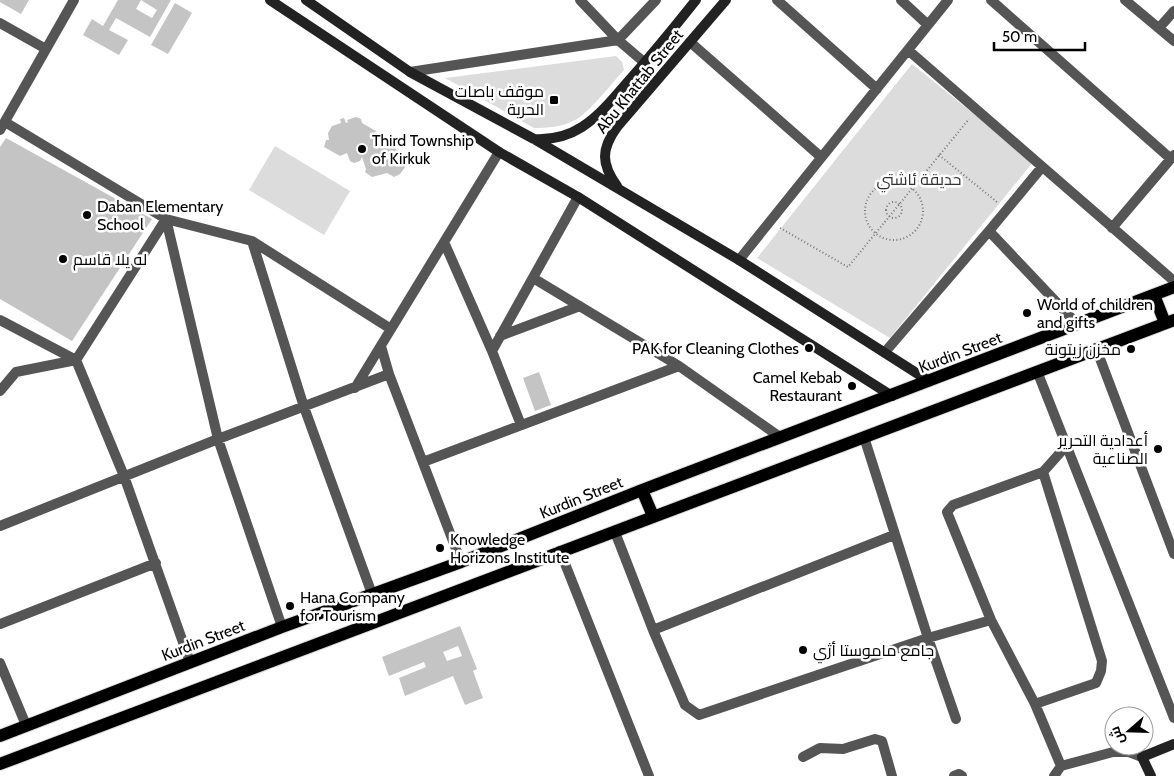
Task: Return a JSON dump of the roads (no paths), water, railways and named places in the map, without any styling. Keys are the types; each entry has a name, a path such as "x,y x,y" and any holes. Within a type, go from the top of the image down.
{"main road":[{"path":"270,0 499,152 578,197 892,396"},
{"path":"306,0 410,72 534,139 620,189 739,260 929,381"},
{"name":"Abu Khattab Street","path":"534,139 550,139 570,134 600,113 645,63 696,0"},
{"name":"Abu Khattab Street","path":"620,189 609,174 606,164 604,153 608,139 726,0"},
{"path":"600,113 617,127"},
{"name":"Kurdin Street","path":"0,736 282,627 461,562 642,490 1174,287"},
{"path":"0,764 1170,321 1154,295"},
{"path":"642,490 653,516"},
{"path":"1151,776 1142,757 1174,744"}],"street":[{"path":"74,0 2,126 166,219 252,241 391,330"},
{"path":"580,0 618,40 645,63"},
{"path":"410,72 618,40 656,0"},
{"path":"777,0 877,88"},
{"path":"901,0 928,25"},
{"path":"739,260 948,0"},
{"path":"991,0 1173,157 1112,228"},
{"path":"1125,0 1174,41"},
{"path":"1160,28 1174,10"},
{"path":"0,23 46,49"},
{"path":"690,42 821,157"},
{"path":"908,50 1174,281"},
{"path":"355,388 499,152"},
{"path":"885,352 990,231 1042,167"},
{"path":"492,351 578,197"},
{"path":"0,391 16,372 76,360 166,219"},
{"path":"166,219 218,439 282,627"},
{"path":"990,231 1077,324"},
{"path":"252,241 304,407 372,594"},
{"path":"444,242 492,351 520,425"},
{"path":"533,278 679,366 780,437"},
{"path":"500,336 580,306"},
{"path":"0,320 76,360 124,476 190,662"},
{"path":"381,346 389,374 461,562"},
{"path":"1096,348 1174,554"},
{"path":"422,462 679,366"},
{"path":"1037,371 1174,718"},
{"path":"0,526 218,439 389,374"},
{"path":"864,437 894,535 956,719"},
{"path":"1061,766 1035,704 991,620 947,512 953,505 1043,472 1067,445"},
{"path":"1035,704 1096,683 1101,671 1102,660 1043,472"},
{"path":"615,532 653,630 685,705 699,715 928,638 991,620"},
{"path":"653,630 894,535"},
{"path":"560,551 649,776"},
{"path":"0,624 156,563"},
{"path":"0,663 26,726"},
{"path":"803,757 820,748 843,748 875,739 882,741 892,776"},
{"path":"1054,776 1061,766 1113,752 1129,752 1142,757"},
{"path":"954,776 959,774 962,776"}],"place":[{"name":"موقف باصات الحریة","path":"554,100"},
{"name":"Third Township of Kirkuk","path":"362,149"},
{"name":"Daban Elementary School","path":"87,215"},
{"name":"له يلا قاسم","path":"63,259"},
{"name":"World of children and gifts","path":"1027,313"},
{"name":"PAK for Cleaning Clothes","path":"809,348"},
{"name":"مخزن زيتونة","path":"1131,349"},
{"name":"Camel Kebab Restaurant","path":"852,386"},
{"name":"أعدادية التحرير الصناعية","path":"1158,449"},
{"name":"Knowledge Horizons Institute","path":"440,548"},
{"name":"Hana Company for Tourism","path":"290,606"},
{"name":"جامع ماموستا أژي","path":"803,650"}],"park label":[{"name":"حديقة ئاشتي","path":"919,179"}]}
